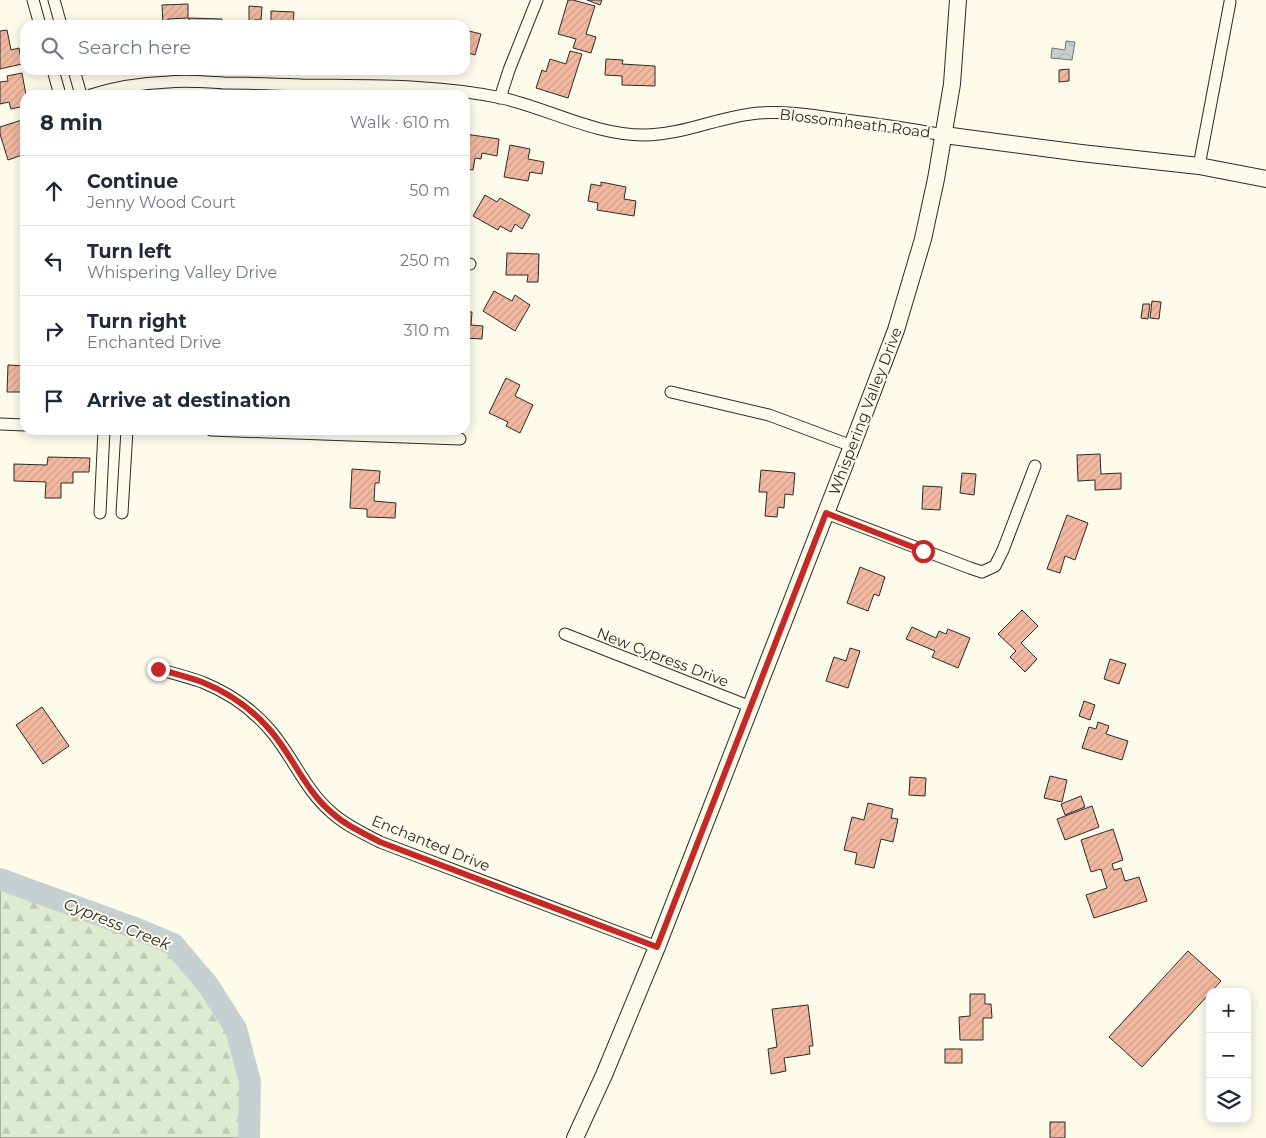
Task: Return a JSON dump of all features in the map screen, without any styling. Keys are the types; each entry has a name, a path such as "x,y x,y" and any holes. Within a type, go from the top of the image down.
{"street":[{"path":"33,0 39,20"},
{"path":"54,0 60,20"},
{"path":"500,98 537,0"},
{"name":"Whispering Valley Drive","path":"575,1138 604,1075 657,947 896,330 927,220 944,135 952,84 958,0"},
{"path":"1199,166 1230,2"},
{"path":"54,75 59,90"},
{"path":"75,75 80,90"},
{"name":"Blossomheath Road","path":"108,90 169,81 425,88 440,90"},
{"name":"Blossomheath Road","path":"470,94 500,98 537,107 603,130 644,135 692,128 742,115 777,113 816,116 1081,153 1199,166 1266,179"},
{"path":"672,392 769,415 852,446"},
{"path":"0,424 20,425"},
{"path":"100,513 104,435"},
{"path":"122,513 127,435"},
{"path":"367,435 460,438"},
{"path":"826,513 938,557 982,572 995,566 1004,550 1034,466"},
{"name":"New Cypress Drive","path":"565,634 751,707"},
{"name":"Enchanted Drive","path":"158,669 201,682 225,693 253,713 270,730 318,798 331,812 348,825 380,842 657,947"}],"green space":[{"path":"0,879 135,928 173,944 208,985 236,1029 250,1082 249,1138 0,1138"}],"water":[{"path":"1066,41 1075,42 1072,60 1051,58 1052,48 1065,50"}],"building":[{"path":"568,0 595,6 586,34 596,37 591,53 573,48 576,39 558,34"},
{"path":"587,0 602,0 600,5"},
{"path":"188,4 188,18 163,20 162,5"},
{"path":"249,6 262,7 261,20 249,20"},
{"path":"271,11 294,12 293,20 271,20"},
{"path":"189,18 222,19 222,20 189,20"},
{"path":"7,30 11,50 19,48 20,64 0,69 0,31"},
{"path":"470,31 481,34 475,55 470,54"},
{"path":"570,51 582,54 568,98 536,88 542,70 546,72 550,59 566,64"},
{"path":"606,59 623,60 622,64 655,66 655,86 622,85 622,76 605,75"},
{"path":"1069,69 1069,81 1059,82 1059,70"},
{"path":"20,73 22,75 25,90 20,90 20,107 11,109 9,102 0,104 0,82 8,81 7,76"},
{"path":"20,121 20,156 8,160 0,134 0,127"},
{"path":"470,135 499,139 497,156 482,153 481,159 475,158 473,170 470,170"},
{"path":"510,145 530,149 528,159 544,162 542,174 530,172 528,181 504,177"},
{"path":"601,182 626,187 624,199 636,201 634,216 597,210 598,203 588,201 591,184 601,186"},
{"path":"485,195 497,202 500,198 530,215 522,229 515,224 511,232 500,226 498,230 473,216"},
{"path":"507,253 539,254 538,282 527,282 528,275 506,275"},
{"path":"494,291 512,301 515,295 530,305 515,331 483,311"},
{"path":"1152,301 1161,302 1159,319 1150,318"},
{"path":"1143,304 1150,304 1148,319 1141,318"},
{"path":"470,312 472,312 471,325 483,326 482,339 470,338"},
{"path":"8,365 20,366 20,392 7,392"},
{"path":"506,378 520,385 515,396 533,405 520,433 506,426 508,422 489,413"},
{"path":"1100,454 1101,474 1121,473 1121,489 1095,490 1095,480 1078,481 1077,455"},
{"path":"48,457 90,458 89,472 73,472 73,483 61,483 61,498 45,498 46,482 14,481 14,464 47,465"},
{"path":"352,469 380,471 379,483 375,483 374,501 396,503 395,518 367,517 367,509 350,508"},
{"path":"761,470 795,473 793,495 785,494 784,508 778,507 777,517 765,516 767,492 759,492"},
{"path":"962,473 976,474 974,495 960,493"},
{"path":"923,486 942,487 940,510 922,509"},
{"path":"1067,515 1088,523 1075,560 1065,556 1060,573 1047,569"},
{"path":"860,567 885,577 879,596 874,594 868,611 847,603"},
{"path":"1022,610 1038,626 1021,643 1037,659 1025,672 1010,657 1016,651 998,634"},
{"path":"912,627 936,638 939,631 946,634 948,629 970,638 958,668 932,657 935,651 906,639"},
{"path":"850,648 860,651 848,688 826,681 834,657 846,661"},
{"path":"1110,659 1126,664 1119,684 1104,679"},
{"path":"1084,701 1095,705 1090,720 1079,716"},
{"path":"42,707 69,746 43,764 16,725"},
{"path":"1098,722 1109,726 1106,734 1128,741 1122,760 1082,748 1089,727 1096,729"},
{"path":"1050,776 1067,780 1062,802 1044,798"},
{"path":"910,777 926,778 925,796 909,795"},
{"path":"1081,796 1085,807 1065,815 1061,804"},
{"path":"868,803 893,809 891,818 898,819 893,842 881,839 874,868 855,864 857,853 844,850 852,817 864,820"},
{"path":"1092,806 1099,827 1065,840 1057,819"},
{"path":"1113,829 1123,860 1112,864 1114,870 1121,868 1125,881 1139,877 1147,901 1094,918 1086,895 1107,888 1101,869 1091,872 1081,840"},
{"path":"1188,951 1221,981 1215,988 1206,988 1206,997 1142,1067 1109,1037"},
{"path":"970,994 985,994 985,1004 991,1004 992,1018 983,1018 983,1040 960,1040 959,1017 970,1016"},
{"path":"808,1005 813,1046 809,1046 810,1054 784,1058 786,1071 771,1074 768,1049 777,1047 772,1009"},
{"path":"945,1049 962,1049 962,1063 945,1063"},
{"path":"1050,1122 1065,1122 1065,1138 1050,1138"}],"waterway":[{"name":"Cypress Creek","path":"0,879 135,928 173,944 208,985 236,1029 250,1082 249,1138"}],"route":[{"path":"158,669 201,682 225,693 253,713 270,730 318,798 331,812 348,825 380,842 657,947 826,513 923,551"}]}
